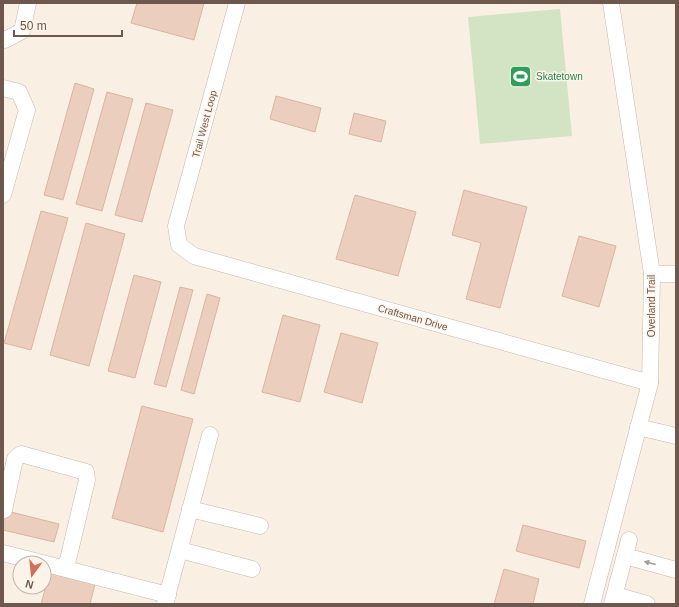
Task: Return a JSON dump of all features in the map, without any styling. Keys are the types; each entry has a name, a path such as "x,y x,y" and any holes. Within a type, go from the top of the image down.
{"street":[{"path":"3,39 5,40 22,30 28,3"},
{"name":"Trail West Loop","path":"179,245 176,226 237,3"},
{"name":"Overland Trail","path":"593,601 650,383 652,274 611,3"},
{"path":"3,88 19,92 27,110 3,195"},
{"name":"Craftsman Drive","path":"179,245 194,256 650,383"},
{"path":"652,274 676,274"},
{"path":"638,427 676,436"},
{"path":"3,553 66,568 166,599 210,435"},
{"path":"4,510 15,459 21,454 86,472 87,480 66,568"},
{"path":"190,509 260,526"},
{"path":"613,601 629,540"},
{"path":"180,550 252,568"},
{"path":"625,556 676,570"},
{"path":"593,601 647,604"}],"green space":[{"name":"Skatetown","path":"560,9 572,136 480,144 468,17"}],"building":[{"path":"137,3 204,3 194,40 131,23"},
{"path":"75,83 94,89 63,200 44,195"},
{"path":"107,92 133,99 102,211 76,204"},
{"path":"276,96 321,108 315,132 270,119"},
{"path":"146,103 173,110 142,222 115,215"},
{"path":"354,113 386,121 381,142 349,134"},
{"path":"464,190 527,207 500,308 466,299 481,243 452,235"},
{"path":"355,195 416,212 398,276 336,259"},
{"path":"41,211 68,218 31,350 4,343"},
{"path":"86,223 125,234 89,366 50,355"},
{"path":"579,236 616,246 599,307 562,296"},
{"path":"134,275 161,282 135,378 108,371"},
{"path":"180,287 193,290 166,387 154,384"},
{"path":"207,294 220,298 194,394 181,390"},
{"path":"283,315 320,325 300,402 262,392"},
{"path":"341,333 378,343 362,403 324,392"},
{"path":"142,406 193,419 163,532 112,518"},
{"path":"3,510 59,524 54,542 3,530"},
{"path":"523,525 586,541 579,568 516,551"},
{"path":"504,569 539,579 533,604 494,604"},
{"path":"52,573 95,584 90,604 41,604 44,595 52,595"}],"place":[{"name":"Skatetown","path":"520,76"}]}
